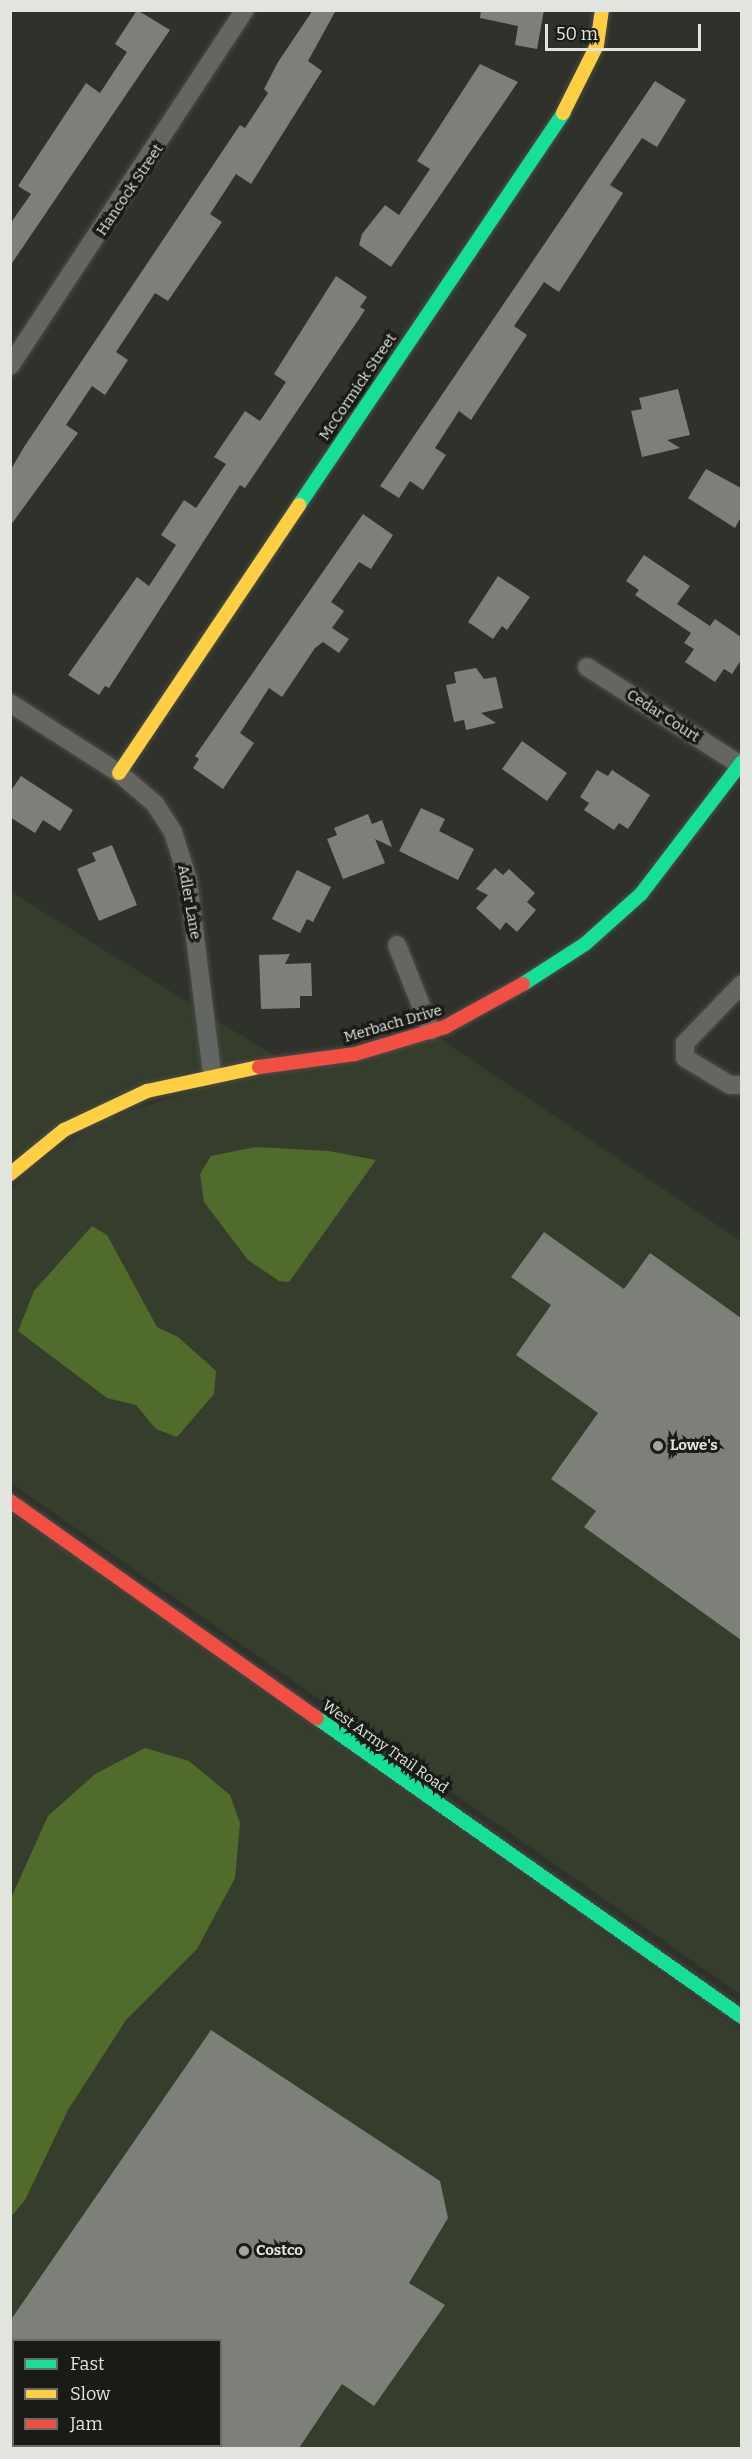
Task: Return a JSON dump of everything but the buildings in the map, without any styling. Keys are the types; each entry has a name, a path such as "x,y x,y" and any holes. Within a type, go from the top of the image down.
{"street":[{"name":"Hancock Street","path":"10,366 245,10"},
{"name":"McCormick Street","path":"119,773 574,97 597,45 602,10"},
{"name":"Cedar Court","path":"587,667 741,765"},
{"name":"Adler Lane","path":"10,703 119,773 167,823 188,880 212,1074"},
{"name":"Merbach Drive","path":"10,1174 64,1130 105,1108 212,1074 354,1054 431,1031 535,980 611,922 671,861 741,765"},
{"path":"398,945 431,1031"},
{"path":"741,984 685,1043 685,1058 730,1085 741,1085"},
{"name":"West Army Trail Road","path":"10,1501 741,2017"}],"shaded area":[{"path":"11,892 276,1057 186,1072 11,1161"},
{"path":"440,1039 741,1241 741,1995 11,1483 10,1190 36,1164 101,1121 212,1084"},
{"path":"256,1147 329,1151 376,1160 289,1282 279,1281 248,1260 204,1202 200,1174 211,1156"},
{"path":"92,1226 107,1235 157,1327 178,1337 216,1371 214,1394 177,1437 156,1429 136,1405 107,1398 18,1331 34,1291"},
{"path":"10,1512 741,2030 741,2448 11,2448"},
{"path":"145,1748 189,1761 230,1795 240,1823 235,1878 197,1949 126,2020 68,2110 25,2200 11,2217 11,1898 48,1816 95,1774"}],"traffic: fast":[{"path":"299,505 563,113"},
{"path":"523,984 585,944 641,894 742,762"},
{"path":"317,1718 742,2017"}],"traffic: slow":[{"path":"563,113 597,45 602,10"},
{"path":"119,773 299,505"},
{"path":"10,1174 64,1130 147,1091 259,1067"}],"traffic: jam":[{"path":"259,1067 355,1054 445,1027 523,984"},
{"path":"10,1501 317,1718"}],"place":[{"name":"Lowe's","path":"658,1446"},
{"name":"Costco","path":"244,2251"}]}
